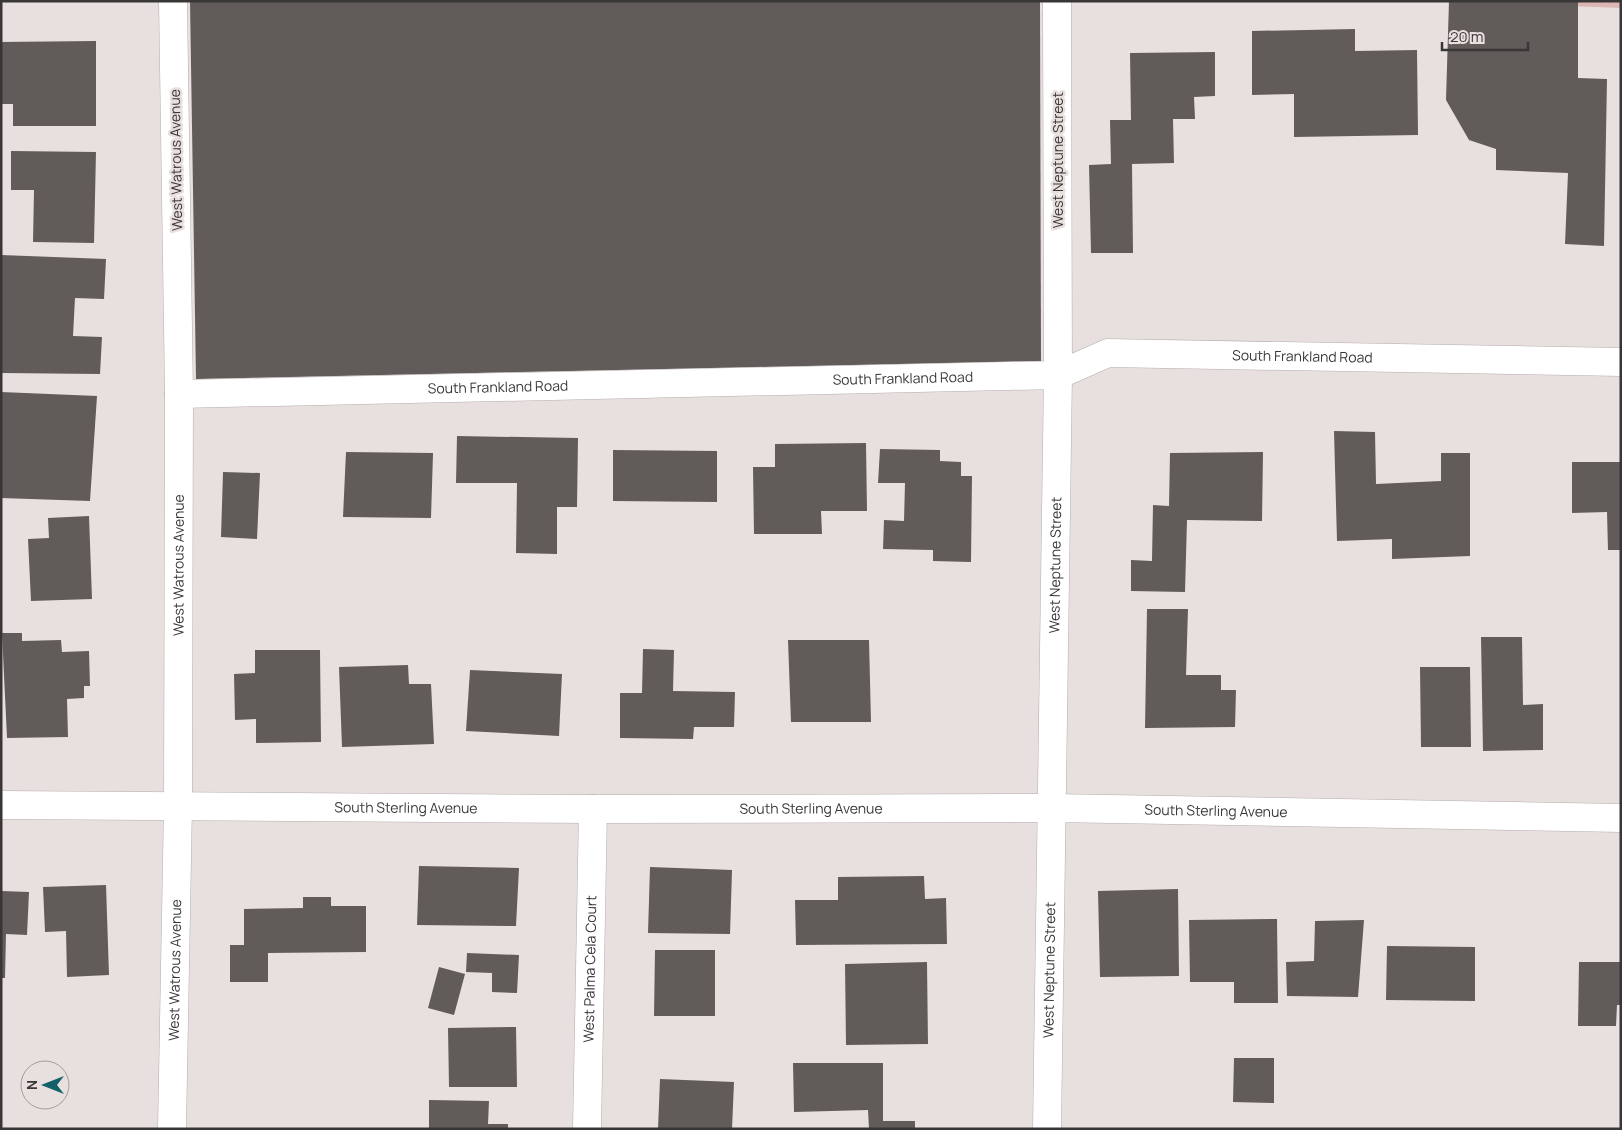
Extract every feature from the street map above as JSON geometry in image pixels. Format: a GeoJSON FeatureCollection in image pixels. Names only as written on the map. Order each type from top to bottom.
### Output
{"type":"FeatureCollection","features":[{"type":"Feature","properties":{"kind":"street","name":"West Watrous Avenue"},"geometry":{"type":"LineString","coordinates":[[172,1129],[178,806],[180,394],[173,1]]}},
{"type":"Feature","properties":{"kind":"street","name":"West Neptune Street"},"geometry":{"type":"LineString","coordinates":[[1047,1129],[1058,376],[1057,1]]}},
{"type":"Feature","properties":{"kind":"street","name":"South Frankland Road"},"geometry":{"type":"LineString","coordinates":[[180,394],[1058,376],[1108,352],[1621,362]]}},
{"type":"Feature","properties":{"kind":"street","name":"South Sterling Avenue"},"geometry":{"type":"LineString","coordinates":[[1,806],[593,810],[1052,808],[1621,818]]}},
{"type":"Feature","properties":{"kind":"street","name":"West Palma Cela Court"},"geometry":{"type":"LineString","coordinates":[[587,1129],[593,810]]}},
{"type":"Feature","properties":{"kind":"shaded area"},"geometry":{"type":"Polygon","coordinates":[[[1444,1],[1621,1],[1621,8],[1444,1]]]}},
{"type":"Feature","properties":{"kind":"building"},"geometry":{"type":"Polygon","coordinates":[[[190,1],[1040,1],[1041,361],[196,379],[190,1]]]}},
{"type":"Feature","properties":{"kind":"building"},"geometry":{"type":"Polygon","coordinates":[[[1449,1],[1578,1],[1578,78],[1607,79],[1604,246],[1565,244],[1568,173],[1496,170],[1496,149],[1469,140],[1446,100],[1449,1]]]}},
{"type":"Feature","properties":{"kind":"building"},"geometry":{"type":"Polygon","coordinates":[[[1355,29],[1355,51],[1417,50],[1418,135],[1294,137],[1294,94],[1252,95],[1252,31],[1355,29]]]}},
{"type":"Feature","properties":{"kind":"building"},"geometry":{"type":"Polygon","coordinates":[[[96,41],[96,126],[13,126],[13,104],[1,104],[1,42],[96,41]]]}},
{"type":"Feature","properties":{"kind":"building"},"geometry":{"type":"Polygon","coordinates":[[[1215,52],[1215,96],[1194,97],[1195,119],[1173,119],[1174,163],[1132,164],[1133,253],[1091,253],[1089,165],[1111,164],[1110,120],[1131,120],[1130,53],[1215,52]]]}},
{"type":"Feature","properties":{"kind":"building"},"geometry":{"type":"Polygon","coordinates":[[[11,151],[96,152],[94,243],[33,242],[34,190],[11,190],[11,151]]]}},
{"type":"Feature","properties":{"kind":"building"},"geometry":{"type":"Polygon","coordinates":[[[1,255],[106,259],[104,299],[75,298],[73,336],[102,337],[100,374],[1,373],[1,255]]]}},
{"type":"Feature","properties":{"kind":"building"},"geometry":{"type":"Polygon","coordinates":[[[1,392],[97,396],[90,501],[1,498],[1,392]]]}},
{"type":"Feature","properties":{"kind":"building"},"geometry":{"type":"Polygon","coordinates":[[[1334,431],[1375,432],[1376,484],[1441,481],[1441,453],[1470,453],[1470,556],[1392,559],[1392,539],[1337,541],[1334,431]]]}},
{"type":"Feature","properties":{"kind":"building"},"geometry":{"type":"Polygon","coordinates":[[[457,436],[578,438],[577,507],[557,507],[557,554],[516,553],[517,483],[456,483],[457,436]]]}},
{"type":"Feature","properties":{"kind":"building"},"geometry":{"type":"Polygon","coordinates":[[[866,443],[867,511],[821,511],[822,534],[754,534],[753,467],[775,467],[775,444],[866,443]]]}},
{"type":"Feature","properties":{"kind":"building"},"geometry":{"type":"Polygon","coordinates":[[[880,449],[940,450],[940,461],[961,462],[961,476],[972,476],[971,562],[933,561],[933,550],[883,549],[884,520],[904,521],[905,483],[878,483],[880,449]]]}},
{"type":"Feature","properties":{"kind":"building"},"geometry":{"type":"Polygon","coordinates":[[[613,450],[717,451],[717,502],[613,501],[613,450]]]}},
{"type":"Feature","properties":{"kind":"building"},"geometry":{"type":"Polygon","coordinates":[[[346,452],[433,453],[431,518],[343,517],[346,452]]]}},
{"type":"Feature","properties":{"kind":"building"},"geometry":{"type":"Polygon","coordinates":[[[1263,452],[1262,521],[1187,520],[1185,592],[1131,591],[1131,560],[1152,561],[1153,505],[1169,506],[1170,453],[1263,452]]]}},
{"type":"Feature","properties":{"kind":"building"},"geometry":{"type":"Polygon","coordinates":[[[1572,462],[1621,462],[1621,550],[1608,550],[1607,512],[1572,513],[1572,462]]]}},
{"type":"Feature","properties":{"kind":"building"},"geometry":{"type":"Polygon","coordinates":[[[223,472],[260,473],[257,539],[221,537],[223,472]]]}},
{"type":"Feature","properties":{"kind":"building"},"geometry":{"type":"Polygon","coordinates":[[[89,516],[92,599],[31,601],[28,539],[49,538],[48,518],[89,516]]]}},
{"type":"Feature","properties":{"kind":"building"},"geometry":{"type":"Polygon","coordinates":[[[1147,609],[1188,609],[1186,675],[1221,675],[1221,690],[1236,690],[1235,727],[1145,728],[1147,609]]]}},
{"type":"Feature","properties":{"kind":"building"},"geometry":{"type":"Polygon","coordinates":[[[2,633],[22,633],[22,641],[61,640],[62,652],[89,651],[90,686],[84,686],[84,698],[67,699],[68,737],[7,738],[2,633]]]}},
{"type":"Feature","properties":{"kind":"building"},"geometry":{"type":"Polygon","coordinates":[[[1481,637],[1522,637],[1523,705],[1543,704],[1543,750],[1483,751],[1481,637]]]}},
{"type":"Feature","properties":{"kind":"building"},"geometry":{"type":"Polygon","coordinates":[[[788,640],[869,640],[871,722],[791,722],[788,640]]]}},
{"type":"Feature","properties":{"kind":"building"},"geometry":{"type":"Polygon","coordinates":[[[643,649],[674,650],[673,691],[735,692],[734,727],[694,727],[693,739],[620,738],[620,693],[642,693],[643,649]]]}},
{"type":"Feature","properties":{"kind":"building"},"geometry":{"type":"Polygon","coordinates":[[[255,650],[320,650],[321,742],[256,743],[256,719],[235,720],[234,674],[255,673],[255,650]]]}},
{"type":"Feature","properties":{"kind":"building"},"geometry":{"type":"Polygon","coordinates":[[[408,665],[409,684],[431,684],[434,744],[342,747],[339,667],[408,665]]]}},
{"type":"Feature","properties":{"kind":"building"},"geometry":{"type":"Polygon","coordinates":[[[1420,667],[1470,667],[1471,747],[1421,747],[1420,667]]]}},
{"type":"Feature","properties":{"kind":"building"},"geometry":{"type":"Polygon","coordinates":[[[470,670],[562,674],[559,736],[466,731],[470,670]]]}},
{"type":"Feature","properties":{"kind":"building"},"geometry":{"type":"Polygon","coordinates":[[[419,866],[519,868],[516,926],[417,925],[419,866]]]}},
{"type":"Feature","properties":{"kind":"building"},"geometry":{"type":"Polygon","coordinates":[[[650,867],[732,870],[730,934],[648,933],[650,867]]]}},
{"type":"Feature","properties":{"kind":"building"},"geometry":{"type":"Polygon","coordinates":[[[924,876],[925,899],[946,898],[947,944],[796,945],[795,900],[838,900],[838,877],[924,876]]]}},
{"type":"Feature","properties":{"kind":"building"},"geometry":{"type":"Polygon","coordinates":[[[106,885],[109,975],[67,977],[66,931],[45,932],[43,887],[106,885]]]}},
{"type":"Feature","properties":{"kind":"building"},"geometry":{"type":"Polygon","coordinates":[[[1178,889],[1179,976],[1100,977],[1098,891],[1178,889]]]}},
{"type":"Feature","properties":{"kind":"building"},"geometry":{"type":"Polygon","coordinates":[[[1,891],[29,892],[27,935],[6,934],[5,978],[1,978],[1,891]]]}},
{"type":"Feature","properties":{"kind":"building"},"geometry":{"type":"Polygon","coordinates":[[[303,897],[331,897],[331,906],[366,906],[366,952],[268,953],[268,982],[230,982],[230,945],[244,945],[244,909],[303,908],[303,897]]]}},
{"type":"Feature","properties":{"kind":"building"},"geometry":{"type":"Polygon","coordinates":[[[1277,919],[1278,1003],[1234,1003],[1234,982],[1190,982],[1189,920],[1277,919]]]}},
{"type":"Feature","properties":{"kind":"building"},"geometry":{"type":"Polygon","coordinates":[[[1364,920],[1358,997],[1287,996],[1286,962],[1314,961],[1315,921],[1364,920]]]}},
{"type":"Feature","properties":{"kind":"building"},"geometry":{"type":"Polygon","coordinates":[[[1387,946],[1475,947],[1475,1001],[1386,1000],[1387,946]]]}},
{"type":"Feature","properties":{"kind":"building"},"geometry":{"type":"Polygon","coordinates":[[[655,950],[715,950],[715,1016],[654,1016],[655,950]]]}},
{"type":"Feature","properties":{"kind":"building"},"geometry":{"type":"Polygon","coordinates":[[[467,953],[519,955],[517,993],[492,992],[492,973],[466,972],[467,953]]]}},
{"type":"Feature","properties":{"kind":"building"},"geometry":{"type":"Polygon","coordinates":[[[927,962],[928,1044],[846,1045],[845,964],[927,962]]]}},
{"type":"Feature","properties":{"kind":"building"},"geometry":{"type":"Polygon","coordinates":[[[1579,962],[1621,962],[1621,1005],[1617,1005],[1616,1026],[1578,1026],[1579,962]]]}},
{"type":"Feature","properties":{"kind":"building"},"geometry":{"type":"Polygon","coordinates":[[[439,967],[465,974],[454,1015],[428,1008],[439,967]]]}},
{"type":"Feature","properties":{"kind":"building"},"geometry":{"type":"Polygon","coordinates":[[[516,1027],[517,1087],[449,1087],[448,1028],[516,1027]]]}},
{"type":"Feature","properties":{"kind":"building"},"geometry":{"type":"Polygon","coordinates":[[[1234,1058],[1274,1058],[1274,1103],[1233,1102],[1234,1058]]]}},
{"type":"Feature","properties":{"kind":"building"},"geometry":{"type":"Polygon","coordinates":[[[793,1063],[883,1063],[883,1121],[915,1121],[915,1129],[869,1129],[868,1110],[794,1112],[793,1063]]]}},
{"type":"Feature","properties":{"kind":"building"},"geometry":{"type":"Polygon","coordinates":[[[660,1079],[734,1082],[732,1129],[658,1129],[660,1079]]]}},
{"type":"Feature","properties":{"kind":"building"},"geometry":{"type":"Polygon","coordinates":[[[429,1100],[489,1101],[488,1124],[508,1124],[508,1129],[429,1129],[429,1100]]]}}]}
